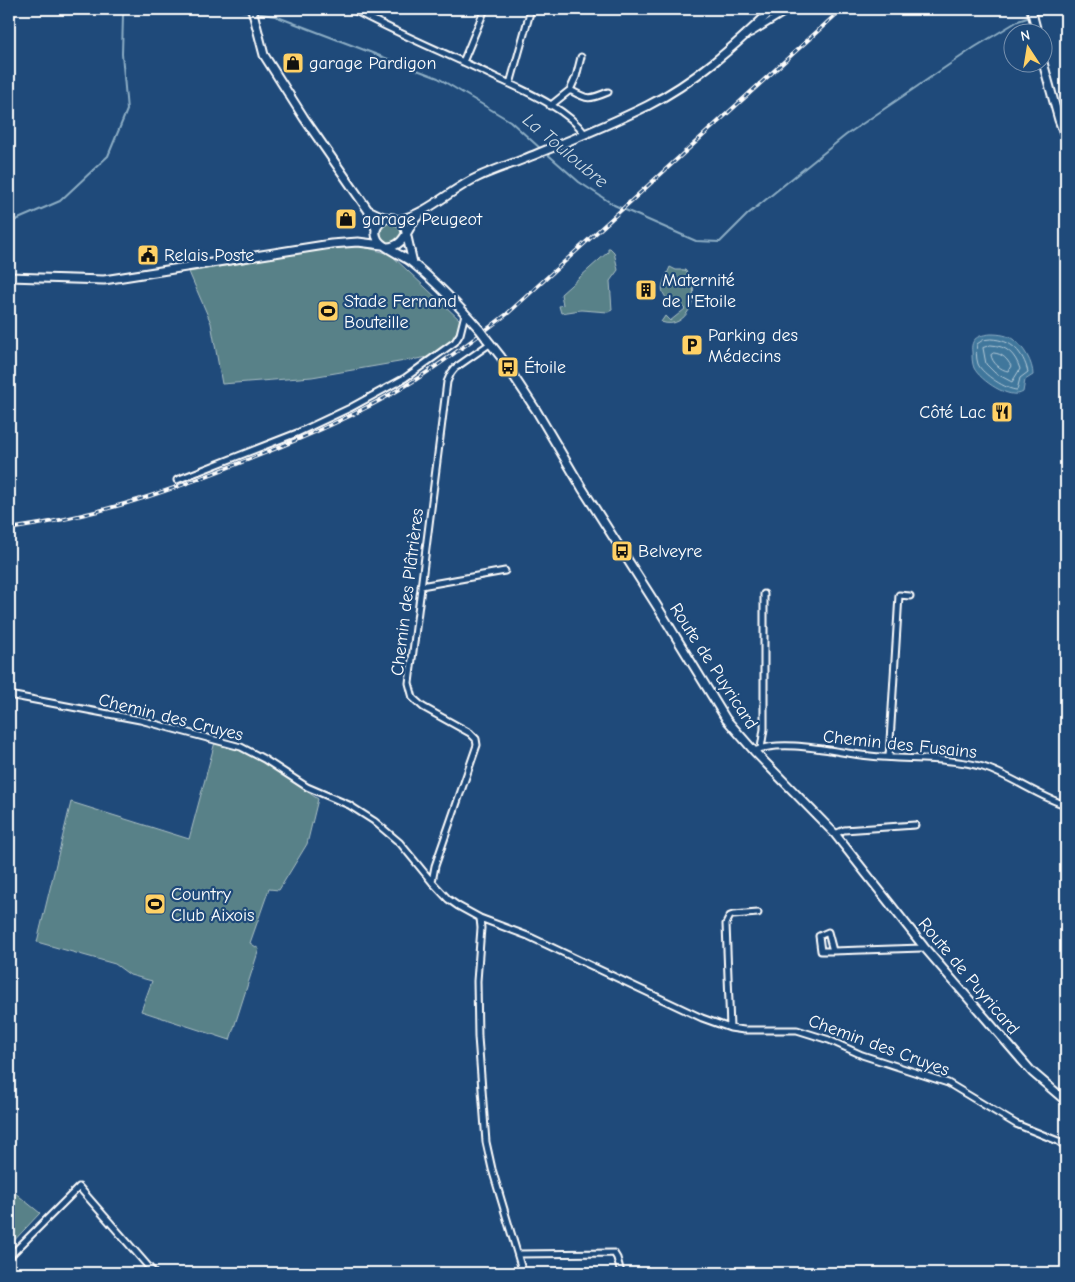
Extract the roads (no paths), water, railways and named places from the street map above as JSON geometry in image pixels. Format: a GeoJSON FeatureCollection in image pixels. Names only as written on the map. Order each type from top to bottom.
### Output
{"type":"FeatureCollection","features":[{"type":"Feature","properties":{"kind":"main road"},"geometry":{"type":"LineString","coordinates":[[252,9],[253,19],[264,55],[304,118],[368,210],[378,240],[384,246]]}},
{"type":"Feature","properties":{"kind":"main road"},"geometry":{"type":"LineString","coordinates":[[368,210],[387,218],[398,220],[408,218],[470,180],[553,148],[649,106],[710,66],[773,9]]}},
{"type":"Feature","properties":{"kind":"main road"},"geometry":{"type":"LineString","coordinates":[[1031,9],[1034,22]]}},
{"type":"Feature","properties":{"kind":"main road"},"geometry":{"type":"LineString","coordinates":[[1046,72],[1066,138]]}},
{"type":"Feature","properties":{"kind":"main road"},"geometry":{"type":"LineString","coordinates":[[358,242],[394,247],[400,245],[417,216],[429,206]]}},
{"type":"Feature","properties":{"kind":"main road"},"geometry":{"type":"LineString","coordinates":[[9,277],[104,280],[262,254],[358,242],[371,237],[381,221],[387,218]]}},
{"type":"Feature","properties":{"kind":"main road"},"geometry":{"type":"LineString","coordinates":[[398,220],[405,228],[405,236]]}},
{"type":"Feature","properties":{"kind":"main road","name":"Route de Puyricard"},"geometry":{"type":"LineString","coordinates":[[405,236],[406,252],[412,263]]}},
{"type":"Feature","properties":{"kind":"main road","name":"Route de Puyricard"},"geometry":{"type":"LineString","coordinates":[[384,246],[412,263],[465,314],[488,340],[536,410],[582,488],[658,606],[726,719],[754,751],[835,834],[924,948],[1032,1072],[1066,1101]]}},
{"type":"Feature","properties":{"kind":"street"},"geometry":{"type":"LineString","coordinates":[[352,9],[533,95],[565,115],[585,134]]}},
{"type":"Feature","properties":{"kind":"street"},"geometry":{"type":"LineString","coordinates":[[464,62],[485,9]]}},
{"type":"Feature","properties":{"kind":"street"},"geometry":{"type":"LineString","coordinates":[[510,84],[531,9]]}},
{"type":"Feature","properties":{"kind":"street"},"geometry":{"type":"LineString","coordinates":[[744,37],[790,9]]}},
{"type":"Feature","properties":{"kind":"street"},"geometry":{"type":"LineString","coordinates":[[550,106],[570,90],[581,57]]}},
{"type":"Feature","properties":{"kind":"street"},"geometry":{"type":"LineString","coordinates":[[570,90],[583,97],[593,99],[608,92]]}},
{"type":"Feature","properties":{"kind":"street"},"geometry":{"type":"LineString","coordinates":[[177,480],[298,433],[350,408],[405,378],[455,342],[460,334],[465,314]]}},
{"type":"Feature","properties":{"kind":"street","name":"Chemin des Plâtrières"},"geometry":{"type":"LineString","coordinates":[[432,882],[435,866],[477,745],[476,739],[470,733],[423,707],[413,698],[409,683],[448,382],[455,368],[488,340]]}},
{"type":"Feature","properties":{"kind":"street"},"geometry":{"type":"LineString","coordinates":[[421,586],[505,571]]}},
{"type":"Feature","properties":{"kind":"street"},"geometry":{"type":"LineString","coordinates":[[761,748],[764,729],[764,594]]}},
{"type":"Feature","properties":{"kind":"street"},"geometry":{"type":"LineString","coordinates":[[889,757],[899,595],[910,596]]}},
{"type":"Feature","properties":{"kind":"street","name":"Chemin des Cruyes"},"geometry":{"type":"LineString","coordinates":[[9,695],[140,720],[241,747],[264,759],[307,787],[348,805],[374,821],[400,843],[432,882]]}},
{"type":"Feature","properties":{"kind":"street","name":"Chemin des Fusains"},"geometry":{"type":"LineString","coordinates":[[754,751],[761,748],[803,747],[872,756],[968,764],[984,767],[1066,805]]}},
{"type":"Feature","properties":{"kind":"street"},"geometry":{"type":"LineString","coordinates":[[835,834],[844,830],[915,825]]}},
{"type":"Feature","properties":{"kind":"street"},"geometry":{"type":"LineString","coordinates":[[432,882],[448,898],[480,918],[478,1037],[486,1142],[492,1169],[523,1273]]}},
{"type":"Feature","properties":{"kind":"street"},"geometry":{"type":"LineString","coordinates":[[730,1028],[726,924],[733,915],[758,913]]}},
{"type":"Feature","properties":{"kind":"street","name":"Chemin des Cruyes"},"geometry":{"type":"LineString","coordinates":[[480,918],[528,936],[702,1018],[730,1028],[744,1030],[797,1030],[829,1040],[862,1055],[948,1083],[1016,1124],[1058,1141],[1066,1147]]}},
{"type":"Feature","properties":{"kind":"street"},"geometry":{"type":"LineString","coordinates":[[833,951],[924,948]]}},
{"type":"Feature","properties":{"kind":"street"},"geometry":{"type":"LineString","coordinates":[[9,1257],[79,1187],[154,1273]]}},
{"type":"Feature","properties":{"kind":"street"},"geometry":{"type":"LineString","coordinates":[[518,1254],[614,1253],[618,1258],[621,1273]]}},
{"type":"Feature","properties":{"kind":"water"},"geometry":{"type":"Polygon","coordinates":[[[991,334],[1012,338],[1027,356],[1033,375],[1025,380],[1023,392],[1011,394],[1003,392],[982,378],[974,368],[972,343],[979,336],[991,334]]]}},
{"type":"Feature","properties":{"kind":"waterway","name":"La Touloubre"},"geometry":{"type":"LineString","coordinates":[[9,223],[60,201],[108,156],[127,110],[122,54],[123,15],[129,9]]}},
{"type":"Feature","properties":{"kind":"waterway","name":"La Touloubre"},"geometry":{"type":"LineString","coordinates":[[235,9],[251,12]]}},
{"type":"Feature","properties":{"kind":"waterway","name":"La Touloubre"},"geometry":{"type":"LineString","coordinates":[[1035,16],[1059,9]]}},
{"type":"Feature","properties":{"kind":"waterway","name":"La Touloubre"},"geometry":{"type":"LineString","coordinates":[[255,13],[275,16],[438,78],[510,121],[541,149]]}},
{"type":"Feature","properties":{"kind":"waterway","name":"La Touloubre"},"geometry":{"type":"LineString","coordinates":[[545,152],[579,182],[614,205],[696,241],[720,242],[748,214],[846,135],[975,47],[1018,21],[1030,17]]}},
{"type":"Feature","properties":{"kind":"railway"},"geometry":{"type":"LineString","coordinates":[[9,529],[69,518],[125,504],[181,486],[328,426],[372,405],[415,380],[507,314],[842,9]]}},
{"type":"Feature","properties":{"kind":"place","name":"garage Pardigon"},"geometry":{"type":"Point","coordinates":[293,63]}},
{"type":"Feature","properties":{"kind":"place","name":"garage Peugeot"},"geometry":{"type":"Point","coordinates":[346,219]}},
{"type":"Feature","properties":{"kind":"place","name":"Relais Poste"},"geometry":{"type":"Point","coordinates":[148,255]}},
{"type":"Feature","properties":{"kind":"place","name":"Maternité de l'Etoile"},"geometry":{"type":"Point","coordinates":[646,290]}},
{"type":"Feature","properties":{"kind":"place","name":"Stade Fernand Bouteille"},"geometry":{"type":"Point","coordinates":[328,311]}},
{"type":"Feature","properties":{"kind":"place","name":"Parking des Médecins"},"geometry":{"type":"Point","coordinates":[692,345]}},
{"type":"Feature","properties":{"kind":"place","name":"Étoile"},"geometry":{"type":"Point","coordinates":[508,367]}},
{"type":"Feature","properties":{"kind":"place","name":"Côté Lac"},"geometry":{"type":"Point","coordinates":[1002,412]}},
{"type":"Feature","properties":{"kind":"place","name":"Belveyre"},"geometry":{"type":"Point","coordinates":[622,551]}},
{"type":"Feature","properties":{"kind":"place","name":"Country Club Aixois"},"geometry":{"type":"Point","coordinates":[155,904]}}]}
